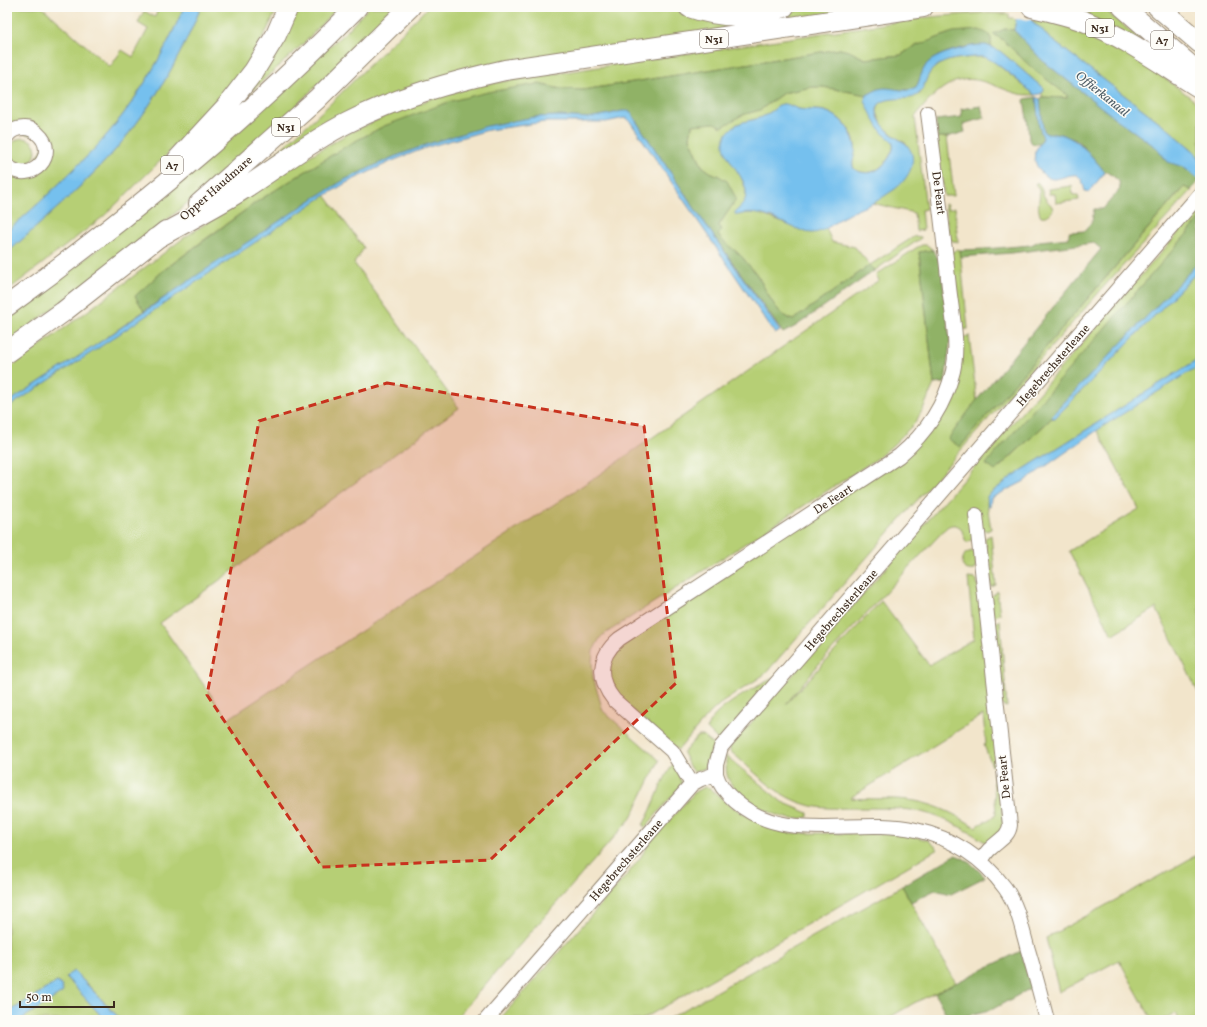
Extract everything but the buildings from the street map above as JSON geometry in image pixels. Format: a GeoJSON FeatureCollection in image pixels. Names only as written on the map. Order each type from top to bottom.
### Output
{"type":"FeatureCollection","features":[{"type":"Feature","properties":{"kind":"highway","name":"A7"},"geometry":{"type":"LineString","coordinates":[[119,222],[226,107],[254,71],[276,35],[288,7]]}},
{"type":"Feature","properties":{"kind":"highway"},"geometry":{"type":"LineString","coordinates":[[7,306],[119,222],[183,170],[251,110],[313,52],[357,7]]}},
{"type":"Feature","properties":{"kind":"highway","name":"Opper Haudmare"},"geometry":{"type":"LineString","coordinates":[[7,352],[63,312],[205,200],[311,104],[410,7]]}},
{"type":"Feature","properties":{"kind":"highway"},"geometry":{"type":"LineString","coordinates":[[689,7],[712,14],[756,15],[784,7]]}},
{"type":"Feature","properties":{"kind":"highway","name":"N31"},"geometry":{"type":"LineString","coordinates":[[155,239],[244,189],[308,145],[347,123],[420,92],[456,81],[505,70],[923,7]]}},
{"type":"Feature","properties":{"kind":"highway","name":"N31"},"geometry":{"type":"LineString","coordinates":[[1032,7],[1085,21],[1120,38],[1200,88]]}},
{"type":"Feature","properties":{"kind":"highway","name":"A7"},"geometry":{"type":"LineString","coordinates":[[1123,7],[1200,74]]}},
{"type":"Feature","properties":{"kind":"highway","name":"A7"},"geometry":{"type":"LineString","coordinates":[[1158,7],[1200,43]]}},
{"type":"Feature","properties":{"kind":"street","name":"De Feart"},"geometry":{"type":"LineString","coordinates":[[692,784],[672,751],[609,694],[602,675],[602,665],[605,656],[614,644],[625,636],[898,456],[916,441],[937,413],[950,384],[953,370],[955,343],[928,112]]}},
{"type":"Feature","properties":{"kind":"street"},"geometry":{"type":"LineString","coordinates":[[7,136],[17,129],[26,128],[34,131],[41,136],[45,144],[46,153],[38,168],[30,172],[21,173],[12,170],[7,166]]}},
{"type":"Feature","properties":{"kind":"street","name":"Hegebrechsterleane"},"geometry":{"type":"LineString","coordinates":[[486,1020],[692,784],[716,774],[716,765],[721,747],[1199,195]]}},
{"type":"Feature","properties":{"kind":"street","name":"De Feart"},"geometry":{"type":"LineString","coordinates":[[976,515],[1010,825],[1009,831],[1006,835],[990,848],[981,861]]}},
{"type":"Feature","properties":{"kind":"street"},"geometry":{"type":"LineString","coordinates":[[716,774],[718,782],[740,806],[766,820],[790,826],[894,827],[914,829],[930,833],[952,842],[969,852],[981,861],[1005,889],[1013,902],[1019,918],[1047,1020]]}},
{"type":"Feature","properties":{"kind":"highlighted area"},"geometry":{"type":"Polygon","coordinates":[[[387,383],[644,426],[676,683],[490,860],[322,867],[207,695],[259,421],[387,383]]]}},
{"type":"Feature","properties":{"kind":"green space"},"geometry":{"type":"Polygon","coordinates":[[[7,7],[42,7],[110,67],[122,50],[133,57],[148,29],[138,23],[144,11],[155,17],[159,7],[184,7],[167,44],[147,80],[124,114],[92,152],[7,231],[7,177],[10,174],[26,177],[48,139],[7,130],[7,7]]]}},
{"type":"Feature","properties":{"kind":"green space"},"geometry":{"type":"Polygon","coordinates":[[[201,7],[278,7],[247,65],[193,129],[104,216],[7,291],[7,253],[46,218],[109,157],[137,123],[173,67],[201,7]]]}},
{"type":"Feature","properties":{"kind":"green space"},"geometry":{"type":"Polygon","coordinates":[[[296,7],[338,7],[302,45],[236,105],[296,7]]]}},
{"type":"Feature","properties":{"kind":"green space"},"geometry":{"type":"Polygon","coordinates":[[[369,7],[396,7],[348,55],[224,172],[128,251],[7,343],[7,317],[93,253],[348,30],[369,7]]]}},
{"type":"Feature","properties":{"kind":"green space"},"geometry":{"type":"Polygon","coordinates":[[[428,7],[678,7],[681,9],[888,7],[459,76],[249,178],[328,106],[428,7]]]}},
{"type":"Feature","properties":{"kind":"green space"},"geometry":{"type":"Polygon","coordinates":[[[1055,7],[1102,7],[1143,42],[1055,7]]]}},
{"type":"Feature","properties":{"kind":"green space"},"geometry":{"type":"Polygon","coordinates":[[[982,13],[1009,14],[1009,18],[1015,18],[1014,30],[1005,29],[994,34],[1067,95],[1067,98],[1042,97],[1042,93],[1044,91],[1043,88],[1005,55],[991,47],[991,38],[943,36],[913,47],[901,55],[865,59],[840,49],[583,90],[561,89],[538,84],[384,126],[348,145],[258,201],[204,240],[164,270],[136,296],[144,311],[90,349],[7,403],[7,370],[185,237],[313,154],[349,133],[393,113],[439,96],[480,85],[929,17],[982,13]]]}},
{"type":"Feature","properties":{"kind":"green space"},"geometry":{"type":"Polygon","coordinates":[[[1033,17],[1080,30],[1123,50],[1149,67],[1200,105],[1200,159],[1194,151],[1166,127],[1048,37],[1033,22],[1033,17]]]}},
{"type":"Feature","properties":{"kind":"green space"},"geometry":{"type":"Polygon","coordinates":[[[1005,29],[1014,30],[1043,61],[1115,118],[1157,148],[1165,159],[1183,167],[1200,180],[1191,190],[1184,187],[1180,191],[960,447],[948,439],[976,401],[1101,249],[1094,243],[1011,253],[961,257],[960,250],[1031,245],[1039,241],[1069,238],[1069,232],[1085,231],[1092,221],[1094,209],[1103,209],[1120,189],[1119,181],[1108,172],[1105,172],[1076,140],[1057,133],[1050,135],[1045,133],[1043,128],[1040,99],[1042,97],[1067,98],[1067,95],[1034,70],[1003,40],[993,34],[1005,29]]]}},
{"type":"Feature","properties":{"kind":"green space"},"geometry":{"type":"Polygon","coordinates":[[[979,30],[991,37],[991,47],[967,47],[938,56],[926,65],[916,88],[912,90],[879,89],[867,95],[823,87],[812,87],[783,93],[760,110],[742,115],[722,127],[714,123],[692,125],[690,138],[702,166],[727,181],[736,198],[719,225],[721,232],[718,235],[740,255],[754,271],[781,313],[793,320],[870,265],[874,271],[796,326],[783,333],[701,218],[632,113],[622,111],[588,118],[558,116],[534,117],[431,143],[391,158],[346,179],[316,197],[144,311],[135,296],[164,270],[258,201],[348,145],[384,126],[451,101],[488,92],[538,84],[561,89],[583,90],[840,49],[849,51],[865,59],[901,55],[913,47],[953,32],[979,30]]]}},
{"type":"Feature","properties":{"kind":"green space"},"geometry":{"type":"Polygon","coordinates":[[[985,57],[992,60],[1035,95],[1019,94],[981,81],[970,79],[961,80],[943,88],[921,109],[915,117],[926,209],[921,210],[923,230],[916,231],[914,213],[872,203],[877,201],[912,156],[906,143],[897,138],[883,126],[877,112],[879,104],[886,100],[920,94],[927,77],[937,65],[954,59],[985,57]]]}},
{"type":"Feature","properties":{"kind":"green space"},"geometry":{"type":"Polygon","coordinates":[[[812,87],[823,87],[867,95],[865,98],[872,114],[893,142],[893,146],[886,162],[878,169],[870,172],[859,171],[854,169],[853,166],[855,148],[854,139],[849,129],[841,120],[825,111],[803,110],[782,104],[763,117],[737,124],[729,131],[739,173],[745,186],[746,193],[743,204],[735,212],[738,215],[748,212],[757,213],[810,232],[818,232],[826,228],[832,242],[855,247],[870,265],[793,320],[781,313],[755,273],[740,255],[723,242],[718,235],[721,232],[719,225],[733,204],[719,176],[702,166],[690,138],[692,125],[733,120],[742,115],[760,110],[783,93],[812,87]]]}},
{"type":"Feature","properties":{"kind":"green space"},"geometry":{"type":"Polygon","coordinates":[[[1036,97],[1039,126],[1043,138],[1039,144],[1033,144],[1029,140],[1024,100],[1036,97]]]}},
{"type":"Feature","properties":{"kind":"green space"},"geometry":{"type":"Polygon","coordinates":[[[981,106],[984,118],[963,124],[965,132],[947,137],[937,137],[936,120],[962,117],[961,109],[981,106]]]}},
{"type":"Feature","properties":{"kind":"green space"},"geometry":{"type":"Polygon","coordinates":[[[937,137],[947,137],[954,196],[944,196],[937,137]]]}},
{"type":"Feature","properties":{"kind":"green space"},"geometry":{"type":"Polygon","coordinates":[[[23,138],[32,142],[36,151],[32,160],[23,164],[14,160],[10,151],[14,142],[23,138]]]}},
{"type":"Feature","properties":{"kind":"green space"},"geometry":{"type":"Polygon","coordinates":[[[1037,182],[1045,198],[1053,209],[1047,216],[1041,216],[1039,212],[1039,191],[1035,184],[1037,182]]]}},
{"type":"Feature","properties":{"kind":"green space"},"geometry":{"type":"Polygon","coordinates":[[[1072,186],[1073,195],[1078,195],[1079,200],[1056,203],[1055,194],[1049,194],[1048,189],[1072,186]]]}},
{"type":"Feature","properties":{"kind":"green space"},"geometry":{"type":"Polygon","coordinates":[[[1184,187],[1192,190],[1108,282],[765,674],[720,704],[711,712],[678,750],[613,693],[607,668],[621,643],[933,429],[959,341],[969,335],[978,411],[960,447],[1184,187]]]}},
{"type":"Feature","properties":{"kind":"green space"},"geometry":{"type":"Polygon","coordinates":[[[325,195],[364,248],[354,263],[459,408],[160,623],[228,719],[597,476],[879,280],[876,275],[922,245],[927,245],[933,250],[919,252],[934,384],[915,423],[878,458],[600,638],[593,651],[592,662],[593,677],[603,711],[659,761],[631,818],[454,1020],[121,1020],[74,971],[66,977],[105,1020],[20,1020],[63,991],[61,985],[57,982],[7,1013],[7,408],[325,195]]]}},
{"type":"Feature","properties":{"kind":"green space"},"geometry":{"type":"Polygon","coordinates":[[[945,204],[947,204],[948,209],[955,208],[958,242],[949,240],[945,204]]]}},
{"type":"Feature","properties":{"kind":"green space"},"geometry":{"type":"Polygon","coordinates":[[[1200,208],[1200,219],[986,465],[1000,467],[1052,418],[1055,418],[1200,269],[1200,358],[1013,476],[988,495],[987,504],[991,529],[987,531],[983,529],[969,542],[966,542],[961,528],[954,525],[947,527],[818,665],[786,704],[881,601],[929,665],[974,639],[968,578],[976,579],[999,762],[992,766],[984,745],[986,744],[983,715],[850,798],[899,799],[915,801],[946,811],[975,827],[995,816],[993,773],[999,772],[1003,824],[1001,831],[988,844],[951,822],[921,812],[891,808],[815,807],[791,799],[772,787],[730,751],[730,747],[1200,208]]]}},
{"type":"Feature","properties":{"kind":"green space"},"geometry":{"type":"Polygon","coordinates":[[[1200,219],[1200,261],[1052,415],[1052,418],[995,471],[986,464],[1200,219]]]}},
{"type":"Feature","properties":{"kind":"green space"},"geometry":{"type":"Polygon","coordinates":[[[915,236],[921,237],[874,271],[870,265],[915,236]]]}},
{"type":"Feature","properties":{"kind":"green space"},"geometry":{"type":"Polygon","coordinates":[[[957,249],[960,250],[968,329],[959,330],[950,254],[957,249]]]}},
{"type":"Feature","properties":{"kind":"green space"},"geometry":{"type":"Polygon","coordinates":[[[933,250],[941,264],[950,342],[945,383],[934,384],[919,252],[933,250]]]}},
{"type":"Feature","properties":{"kind":"green space"},"geometry":{"type":"Polygon","coordinates":[[[1200,365],[1200,696],[1156,608],[1112,635],[1069,551],[1139,509],[1097,430],[1200,365]]]}},
{"type":"Feature","properties":{"kind":"green space"},"geometry":{"type":"Polygon","coordinates":[[[991,535],[996,585],[991,587],[985,538],[991,535]]]}},
{"type":"Feature","properties":{"kind":"green space"},"geometry":{"type":"Polygon","coordinates":[[[972,551],[975,554],[976,566],[974,570],[970,570],[964,568],[962,563],[966,553],[972,551]]]}},
{"type":"Feature","properties":{"kind":"green space"},"geometry":{"type":"Polygon","coordinates":[[[997,591],[1000,614],[993,617],[991,597],[997,591]]]}},
{"type":"Feature","properties":{"kind":"green space"},"geometry":{"type":"Polygon","coordinates":[[[1000,620],[1007,707],[1001,705],[995,623],[1000,620]]]}},
{"type":"Feature","properties":{"kind":"green space"},"geometry":{"type":"Polygon","coordinates":[[[775,677],[719,741],[707,729],[716,714],[725,707],[747,692],[775,677]]]}},
{"type":"Feature","properties":{"kind":"green space"},"geometry":{"type":"Polygon","coordinates":[[[698,736],[703,736],[714,745],[704,769],[694,771],[690,768],[683,753],[698,736]]]}},
{"type":"Feature","properties":{"kind":"green space"},"geometry":{"type":"Polygon","coordinates":[[[726,756],[782,802],[808,813],[808,817],[799,819],[786,818],[751,802],[730,782],[726,771],[726,756]]]}},
{"type":"Feature","properties":{"kind":"green space"},"geometry":{"type":"Polygon","coordinates":[[[674,763],[682,783],[645,828],[643,825],[669,770],[674,763]]]}},
{"type":"Feature","properties":{"kind":"green space"},"geometry":{"type":"Polygon","coordinates":[[[705,787],[710,788],[728,804],[739,811],[771,829],[790,833],[903,834],[928,840],[938,849],[641,1020],[499,1020],[626,876],[652,839],[696,791],[705,787]]]}},
{"type":"Feature","properties":{"kind":"green space"},"geometry":{"type":"Polygon","coordinates":[[[1200,853],[1200,1020],[1178,1020],[1175,1013],[1162,1020],[1152,1020],[1119,960],[1059,992],[1046,938],[1200,853]]]}},
{"type":"Feature","properties":{"kind":"green space"},"geometry":{"type":"Polygon","coordinates":[[[955,855],[967,861],[985,877],[951,894],[935,890],[911,902],[902,886],[955,855]]]}},
{"type":"Feature","properties":{"kind":"green space"},"geometry":{"type":"Polygon","coordinates":[[[902,886],[956,983],[914,1003],[885,1020],[666,1020],[902,886]]]}},
{"type":"Feature","properties":{"kind":"green space"},"geometry":{"type":"Polygon","coordinates":[[[1021,951],[1031,988],[993,1009],[949,1020],[935,993],[1021,951]]]}},
{"type":"Feature","properties":{"kind":"water"},"geometry":{"type":"Polygon","coordinates":[[[184,7],[201,7],[173,67],[137,123],[97,170],[7,253],[7,231],[24,217],[92,152],[124,114],[147,80],[167,44],[184,7]]]}},
{"type":"Feature","properties":{"kind":"water","name":"Offierkanaal"},"geometry":{"type":"Polygon","coordinates":[[[1009,7],[1025,7],[1034,24],[1041,28],[1048,37],[1166,127],[1194,151],[1200,159],[1200,180],[1183,167],[1168,162],[1157,148],[1115,118],[1043,61],[1014,30],[1016,20],[1009,7]]]}},
{"type":"Feature","properties":{"kind":"water"},"geometry":{"type":"Polygon","coordinates":[[[978,45],[986,45],[1000,51],[1043,88],[1044,91],[1035,95],[1002,68],[984,57],[950,60],[937,66],[929,73],[918,95],[909,98],[891,99],[881,103],[878,107],[877,113],[882,124],[898,139],[906,144],[911,151],[911,169],[900,185],[895,189],[877,201],[843,217],[826,229],[812,233],[760,214],[735,214],[744,202],[746,191],[743,181],[725,151],[724,141],[729,131],[733,127],[740,123],[758,119],[782,104],[787,104],[802,110],[818,110],[830,113],[844,124],[851,134],[855,149],[853,163],[854,169],[860,172],[870,173],[879,169],[887,161],[893,149],[893,142],[882,133],[872,116],[865,101],[867,95],[882,88],[904,90],[916,88],[924,68],[930,61],[943,54],[978,45]]]}},
{"type":"Feature","properties":{"kind":"water"},"geometry":{"type":"Polygon","coordinates":[[[1036,97],[1040,99],[1043,128],[1045,133],[1067,136],[1074,140],[1085,149],[1105,172],[1089,192],[1085,191],[1082,180],[1077,175],[1051,179],[1046,177],[1039,170],[1035,161],[1035,152],[1043,138],[1039,126],[1036,97]]]}},
{"type":"Feature","properties":{"kind":"water"},"geometry":{"type":"Polygon","coordinates":[[[622,111],[631,112],[701,218],[780,331],[775,334],[629,120],[625,118],[606,122],[545,122],[488,130],[428,147],[392,161],[346,183],[318,200],[7,408],[7,403],[90,349],[196,276],[346,179],[391,158],[431,143],[487,126],[534,117],[558,116],[588,118],[622,111]]]}},
{"type":"Feature","properties":{"kind":"water"},"geometry":{"type":"Polygon","coordinates":[[[1200,261],[1200,269],[1055,418],[1052,418],[1052,415],[1200,261]]]}},
{"type":"Feature","properties":{"kind":"water"},"geometry":{"type":"Polygon","coordinates":[[[1200,358],[1200,365],[1102,427],[1023,482],[991,498],[990,507],[988,507],[987,496],[1013,476],[1200,358]]]}},
{"type":"Feature","properties":{"kind":"water"},"geometry":{"type":"Polygon","coordinates":[[[74,971],[121,1020],[105,1020],[66,977],[74,971]]]}},
{"type":"Feature","properties":{"kind":"water"},"geometry":{"type":"Polygon","coordinates":[[[57,982],[61,985],[63,991],[62,993],[20,1020],[7,1020],[7,1013],[57,982]]]}},
{"type":"Feature","properties":{"kind":"pier"},"geometry":{"type":"Polygon","coordinates":[[[1007,7],[1027,7],[1034,20],[1014,19],[1007,7]]]}}]}
